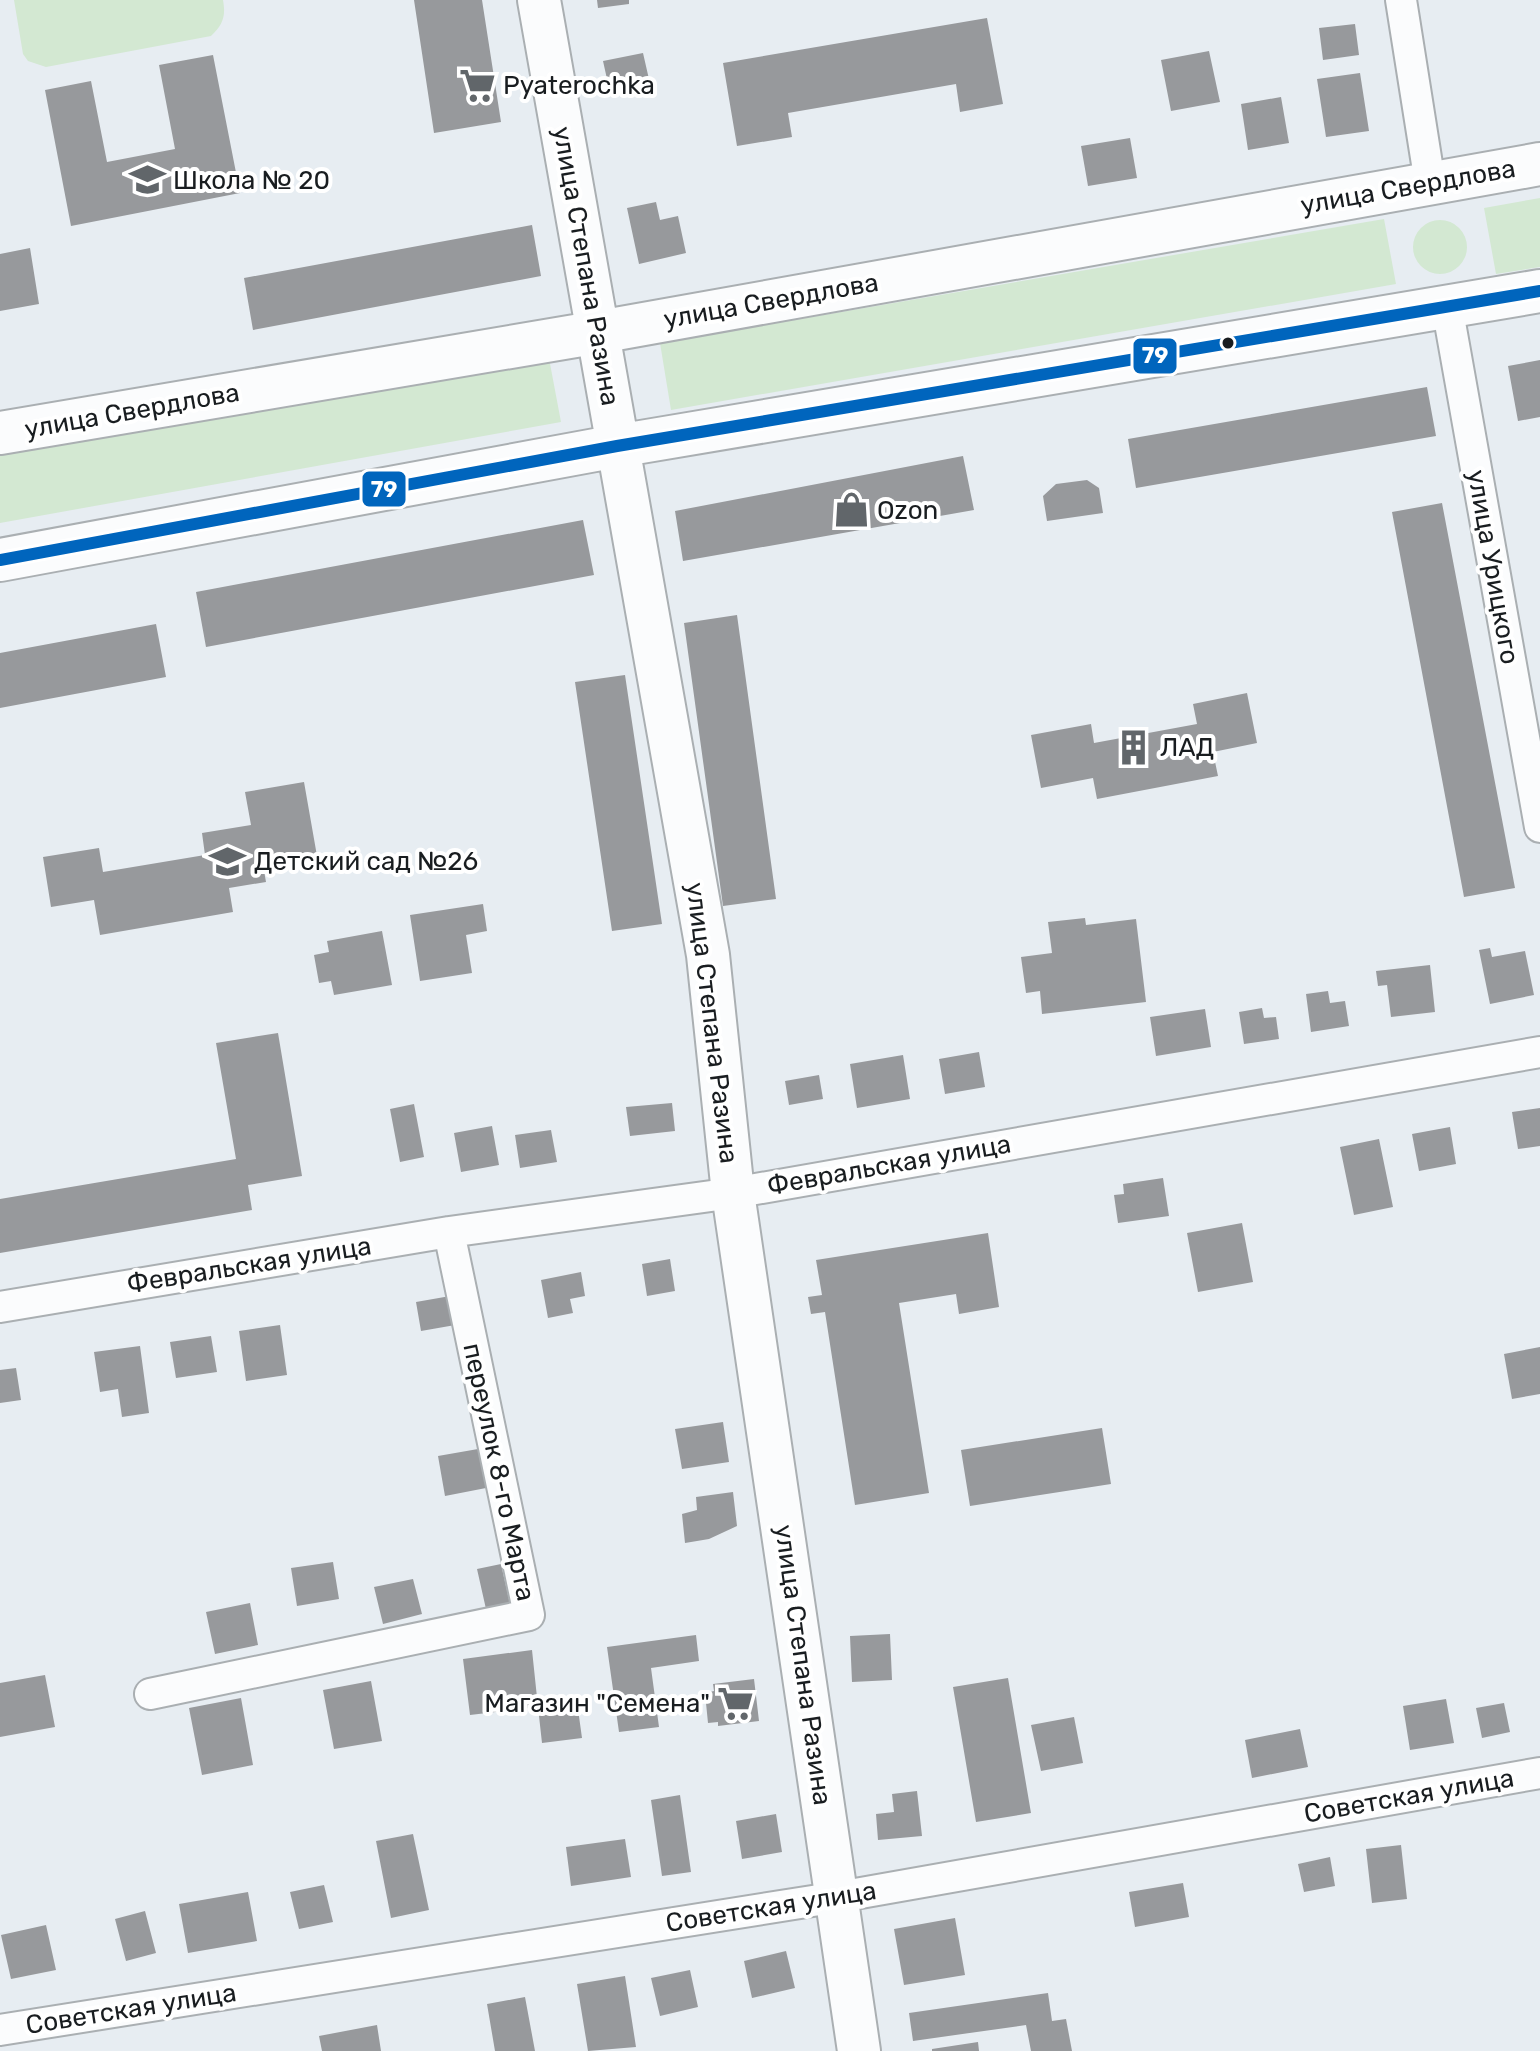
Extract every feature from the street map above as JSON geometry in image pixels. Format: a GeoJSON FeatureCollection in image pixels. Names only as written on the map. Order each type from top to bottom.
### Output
{"type":"FeatureCollection","features":[{"type":"Feature","properties":{"kind":"main road","name":"улица Степана Разина"},"geometry":{"type":"LineString","coordinates":[[539,0],[708,955],[733,1193],[859,2051]]}},
{"type":"Feature","properties":{"kind":"main road","name":"улица Свердлова"},"geometry":{"type":"LineString","coordinates":[[0,433],[599,332],[1540,164]]}},
{"type":"Feature","properties":{"kind":"main road"},"geometry":{"type":"LineString","coordinates":[[0,560],[617,446],[1540,291]]}},
{"type":"Feature","properties":{"kind":"street"},"geometry":{"type":"LineString","coordinates":[[1401,0],[1430,183]]}},
{"type":"Feature","properties":{"kind":"street","name":"улица Урицкого"},"geometry":{"type":"LineString","coordinates":[[1447,306],[1540,827]]}},
{"type":"Feature","properties":{"kind":"street","name":"Февральская улица"},"geometry":{"type":"LineString","coordinates":[[0,1307],[449,1232],[733,1193],[1540,1052]]}},
{"type":"Feature","properties":{"kind":"street","name":"переулок 8-го Марта"},"geometry":{"type":"LineString","coordinates":[[150,1694],[529,1615],[449,1232]]}},
{"type":"Feature","properties":{"kind":"street","name":"Советская улица"},"geometry":{"type":"LineString","coordinates":[[0,2030],[838,1897],[1540,1773]]}},
{"type":"Feature","properties":{"kind":"green space"},"geometry":{"type":"Polygon","coordinates":[[[14,0],[223,0],[224,11],[221,24],[211,36],[46,67],[28,61],[23,54],[14,0]]]}},
{"type":"Feature","properties":{"kind":"green space"},"geometry":{"type":"Polygon","coordinates":[[[1540,198],[1540,267],[1496,274],[1484,208],[1540,198]]]}},
{"type":"Feature","properties":{"kind":"green space"},"geometry":{"type":"Polygon","coordinates":[[[1384,219],[1396,284],[671,410],[660,343],[1384,219]]]}},
{"type":"Feature","properties":{"kind":"green space"},"geometry":{"type":"Polygon","coordinates":[[[1440,220],[1459,228],[1467,247],[1459,266],[1440,274],[1421,266],[1413,247],[1421,228],[1440,220]]]}},
{"type":"Feature","properties":{"kind":"green space"},"geometry":{"type":"Polygon","coordinates":[[[548,353],[561,422],[0,523],[0,451],[548,353]]]}},
{"type":"Feature","properties":{"kind":"building"},"geometry":{"type":"Polygon","coordinates":[[[414,0],[482,0],[501,122],[434,133],[414,0]]]}},
{"type":"Feature","properties":{"kind":"building"},"geometry":{"type":"Polygon","coordinates":[[[597,0],[629,0],[629,4],[598,8],[597,0]]]}},
{"type":"Feature","properties":{"kind":"building"},"geometry":{"type":"Polygon","coordinates":[[[987,18],[1003,104],[960,112],[956,84],[788,113],[792,137],[737,146],[723,63],[987,18]]]}},
{"type":"Feature","properties":{"kind":"building"},"geometry":{"type":"Polygon","coordinates":[[[1355,24],[1359,55],[1323,60],[1319,28],[1355,24]]]}},
{"type":"Feature","properties":{"kind":"building"},"geometry":{"type":"Polygon","coordinates":[[[1209,51],[1220,102],[1171,111],[1161,60],[1209,51]]]}},
{"type":"Feature","properties":{"kind":"building"},"geometry":{"type":"Polygon","coordinates":[[[643,53],[651,88],[611,97],[603,61],[643,53]]]}},
{"type":"Feature","properties":{"kind":"building"},"geometry":{"type":"Polygon","coordinates":[[[213,55],[240,193],[71,226],[45,90],[91,81],[107,162],[175,149],[159,65],[213,55]]]}},
{"type":"Feature","properties":{"kind":"building"},"geometry":{"type":"Polygon","coordinates":[[[1360,73],[1369,131],[1326,137],[1317,79],[1360,73]]]}},
{"type":"Feature","properties":{"kind":"building"},"geometry":{"type":"Polygon","coordinates":[[[1281,97],[1289,143],[1248,150],[1241,104],[1281,97]]]}},
{"type":"Feature","properties":{"kind":"building"},"geometry":{"type":"Polygon","coordinates":[[[1130,138],[1137,178],[1088,186],[1081,146],[1130,138]]]}},
{"type":"Feature","properties":{"kind":"building"},"geometry":{"type":"Polygon","coordinates":[[[656,202],[660,220],[678,216],[686,253],[639,264],[627,208],[656,202]]]}},
{"type":"Feature","properties":{"kind":"building"},"geometry":{"type":"Polygon","coordinates":[[[532,225],[541,276],[253,330],[244,278],[532,225]]]}},
{"type":"Feature","properties":{"kind":"building"},"geometry":{"type":"Polygon","coordinates":[[[30,248],[39,304],[0,311],[0,254],[30,248]]]}},
{"type":"Feature","properties":{"kind":"building"},"geometry":{"type":"Polygon","coordinates":[[[1540,360],[1540,417],[1518,421],[1508,366],[1540,360]]]}},
{"type":"Feature","properties":{"kind":"building"},"geometry":{"type":"Polygon","coordinates":[[[1427,387],[1436,436],[1136,488],[1128,439],[1427,387]]]}},
{"type":"Feature","properties":{"kind":"building"},"geometry":{"type":"Polygon","coordinates":[[[963,456],[974,510],[683,561],[675,511],[963,456]]]}},
{"type":"Feature","properties":{"kind":"building"},"geometry":{"type":"Polygon","coordinates":[[[1087,480],[1099,488],[1103,513],[1047,521],[1043,496],[1056,484],[1087,480]]]}},
{"type":"Feature","properties":{"kind":"building"},"geometry":{"type":"Polygon","coordinates":[[[1442,503],[1515,888],[1464,897],[1392,512],[1442,503]]]}},
{"type":"Feature","properties":{"kind":"building"},"geometry":{"type":"Polygon","coordinates":[[[583,520],[594,575],[206,647],[196,592],[583,520]]]}},
{"type":"Feature","properties":{"kind":"building"},"geometry":{"type":"Polygon","coordinates":[[[737,615],[776,899],[723,906],[684,623],[737,615]]]}},
{"type":"Feature","properties":{"kind":"building"},"geometry":{"type":"Polygon","coordinates":[[[156,624],[166,677],[0,708],[0,653],[156,624]]]}},
{"type":"Feature","properties":{"kind":"building"},"geometry":{"type":"Polygon","coordinates":[[[625,675],[662,924],[612,931],[575,682],[625,675]]]}},
{"type":"Feature","properties":{"kind":"building","name":"ЛАД"},"geometry":{"type":"Polygon","coordinates":[[[1247,693],[1257,743],[1213,752],[1218,776],[1097,799],[1093,778],[1041,788],[1031,735],[1091,724],[1094,743],[1197,724],[1193,704],[1247,693]]]}},
{"type":"Feature","properties":{"kind":"building","name":"Детский сад №26"},"geometry":{"type":"Polygon","coordinates":[[[304,782],[317,856],[263,865],[266,882],[229,888],[233,912],[100,935],[94,900],[51,907],[43,857],[99,848],[103,872],[205,855],[202,833],[251,825],[245,792],[304,782]]]}},
{"type":"Feature","properties":{"kind":"building"},"geometry":{"type":"Polygon","coordinates":[[[483,904],[487,931],[466,935],[472,973],[420,981],[410,915],[483,904]]]}},
{"type":"Feature","properties":{"kind":"building"},"geometry":{"type":"Polygon","coordinates":[[[1085,918],[1086,925],[1136,919],[1146,1002],[1042,1014],[1040,991],[1026,993],[1021,957],[1052,953],[1048,922],[1085,918]]]}},
{"type":"Feature","properties":{"kind":"building"},"geometry":{"type":"Polygon","coordinates":[[[382,931],[392,985],[334,995],[331,981],[319,983],[314,955],[329,952],[327,941],[382,931]]]}},
{"type":"Feature","properties":{"kind":"building"},"geometry":{"type":"Polygon","coordinates":[[[1490,948],[1492,957],[1525,951],[1534,995],[1490,1004],[1479,950],[1490,948]]]}},
{"type":"Feature","properties":{"kind":"building"},"geometry":{"type":"Polygon","coordinates":[[[1430,965],[1435,1012],[1391,1017],[1387,985],[1378,986],[1376,971],[1430,965]]]}},
{"type":"Feature","properties":{"kind":"building"},"geometry":{"type":"Polygon","coordinates":[[[1328,991],[1330,1003],[1345,1001],[1349,1026],[1311,1032],[1306,994],[1328,991]]]}},
{"type":"Feature","properties":{"kind":"building"},"geometry":{"type":"Polygon","coordinates":[[[1262,1008],[1264,1018],[1276,1017],[1279,1039],[1244,1044],[1239,1012],[1262,1008]]]}},
{"type":"Feature","properties":{"kind":"building"},"geometry":{"type":"Polygon","coordinates":[[[1205,1009],[1211,1047],[1156,1056],[1150,1017],[1205,1009]]]}},
{"type":"Feature","properties":{"kind":"building"},"geometry":{"type":"Polygon","coordinates":[[[278,1033],[302,1176],[248,1185],[252,1210],[0,1253],[0,1199],[236,1159],[216,1043],[278,1033]]]}},
{"type":"Feature","properties":{"kind":"building"},"geometry":{"type":"Polygon","coordinates":[[[979,1052],[985,1087],[945,1094],[939,1059],[979,1052]]]}},
{"type":"Feature","properties":{"kind":"building"},"geometry":{"type":"Polygon","coordinates":[[[903,1055],[910,1099],[857,1108],[850,1064],[903,1055]]]}},
{"type":"Feature","properties":{"kind":"building"},"geometry":{"type":"Polygon","coordinates":[[[819,1075],[823,1099],[789,1105],[785,1081],[819,1075]]]}},
{"type":"Feature","properties":{"kind":"building"},"geometry":{"type":"Polygon","coordinates":[[[672,1103],[675,1131],[630,1136],[626,1107],[672,1103]]]}},
{"type":"Feature","properties":{"kind":"building"},"geometry":{"type":"Polygon","coordinates":[[[414,1104],[424,1157],[400,1162],[390,1109],[414,1104]]]}},
{"type":"Feature","properties":{"kind":"building"},"geometry":{"type":"Polygon","coordinates":[[[1540,1108],[1540,1146],[1518,1149],[1512,1112],[1540,1108]]]}},
{"type":"Feature","properties":{"kind":"building"},"geometry":{"type":"Polygon","coordinates":[[[492,1126],[499,1165],[461,1172],[454,1133],[492,1126]]]}},
{"type":"Feature","properties":{"kind":"building"},"geometry":{"type":"Polygon","coordinates":[[[1450,1127],[1456,1164],[1419,1171],[1412,1134],[1450,1127]]]}},
{"type":"Feature","properties":{"kind":"building"},"geometry":{"type":"Polygon","coordinates":[[[551,1130],[557,1162],[520,1168],[515,1135],[551,1130]]]}},
{"type":"Feature","properties":{"kind":"building"},"geometry":{"type":"Polygon","coordinates":[[[1379,1139],[1393,1207],[1354,1215],[1340,1147],[1379,1139]]]}},
{"type":"Feature","properties":{"kind":"building"},"geometry":{"type":"Polygon","coordinates":[[[1163,1178],[1169,1216],[1118,1223],[1114,1195],[1124,1194],[1123,1184],[1163,1178]]]}},
{"type":"Feature","properties":{"kind":"building"},"geometry":{"type":"Polygon","coordinates":[[[1242,1223],[1253,1282],[1198,1292],[1187,1233],[1242,1223]]]}},
{"type":"Feature","properties":{"kind":"building"},"geometry":{"type":"Polygon","coordinates":[[[988,1233],[999,1307],[959,1314],[956,1294],[899,1303],[929,1493],[855,1505],[825,1312],[811,1314],[808,1297],[822,1295],[816,1260],[988,1233]]]}},
{"type":"Feature","properties":{"kind":"building"},"geometry":{"type":"Polygon","coordinates":[[[670,1259],[675,1291],[647,1296],[642,1264],[670,1259]]]}},
{"type":"Feature","properties":{"kind":"building"},"geometry":{"type":"Polygon","coordinates":[[[581,1272],[585,1296],[570,1299],[573,1313],[548,1318],[541,1280],[581,1272]]]}},
{"type":"Feature","properties":{"kind":"building"},"geometry":{"type":"Polygon","coordinates":[[[456,1295],[461,1324],[421,1331],[416,1302],[456,1295]]]}},
{"type":"Feature","properties":{"kind":"building"},"geometry":{"type":"Polygon","coordinates":[[[280,1325],[287,1375],[246,1381],[239,1331],[280,1325]]]}},
{"type":"Feature","properties":{"kind":"building"},"geometry":{"type":"Polygon","coordinates":[[[211,1336],[217,1372],[176,1378],[170,1342],[211,1336]]]}},
{"type":"Feature","properties":{"kind":"building"},"geometry":{"type":"Polygon","coordinates":[[[140,1346],[149,1413],[122,1417],[118,1389],[100,1392],[94,1352],[140,1346]]]}},
{"type":"Feature","properties":{"kind":"building"},"geometry":{"type":"Polygon","coordinates":[[[1540,1347],[1540,1394],[1512,1399],[1504,1354],[1540,1347]]]}},
{"type":"Feature","properties":{"kind":"building"},"geometry":{"type":"Polygon","coordinates":[[[16,1368],[21,1400],[0,1403],[0,1370],[16,1368]]]}},
{"type":"Feature","properties":{"kind":"building"},"geometry":{"type":"Polygon","coordinates":[[[723,1422],[729,1462],[682,1469],[675,1429],[723,1422]]]}},
{"type":"Feature","properties":{"kind":"building"},"geometry":{"type":"Polygon","coordinates":[[[1102,1428],[1111,1484],[970,1506],[961,1450],[1102,1428]]]}},
{"type":"Feature","properties":{"kind":"building"},"geometry":{"type":"Polygon","coordinates":[[[478,1449],[486,1488],[445,1496],[438,1456],[478,1449]]]}},
{"type":"Feature","properties":{"kind":"building"},"geometry":{"type":"Polygon","coordinates":[[[733,1492],[737,1526],[709,1539],[685,1543],[682,1514],[697,1510],[696,1497],[733,1492]]]}},
{"type":"Feature","properties":{"kind":"building"},"geometry":{"type":"Polygon","coordinates":[[[333,1562],[339,1599],[297,1606],[291,1568],[333,1562]]]}},
{"type":"Feature","properties":{"kind":"building"},"geometry":{"type":"Polygon","coordinates":[[[501,1564],[510,1604],[486,1609],[477,1569],[501,1564]]]}},
{"type":"Feature","properties":{"kind":"building"},"geometry":{"type":"Polygon","coordinates":[[[413,1579],[422,1614],[383,1624],[374,1587],[413,1579]]]}},
{"type":"Feature","properties":{"kind":"building"},"geometry":{"type":"Polygon","coordinates":[[[250,1603],[258,1645],[215,1654],[206,1612],[250,1603]]]}},
{"type":"Feature","properties":{"kind":"building"},"geometry":{"type":"Polygon","coordinates":[[[890,1634],[892,1680],[852,1682],[850,1636],[890,1634]]]}},
{"type":"Feature","properties":{"kind":"building"},"geometry":{"type":"Polygon","coordinates":[[[696,1635],[699,1661],[651,1668],[659,1727],[619,1732],[607,1647],[696,1635]]]}},
{"type":"Feature","properties":{"kind":"building"},"geometry":{"type":"Polygon","coordinates":[[[532,1650],[538,1707],[470,1715],[463,1659],[532,1650]]]}},
{"type":"Feature","properties":{"kind":"building"},"geometry":{"type":"Polygon","coordinates":[[[45,1675],[55,1727],[0,1737],[0,1683],[45,1675]]]}},
{"type":"Feature","properties":{"kind":"building"},"geometry":{"type":"Polygon","coordinates":[[[1008,1678],[1031,1813],[976,1822],[953,1687],[1008,1678]]]}},
{"type":"Feature","properties":{"kind":"building"},"geometry":{"type":"Polygon","coordinates":[[[754,1679],[759,1721],[718,1726],[718,1722],[708,1723],[705,1693],[714,1691],[713,1684],[754,1679]]]}},
{"type":"Feature","properties":{"kind":"building"},"geometry":{"type":"Polygon","coordinates":[[[371,1681],[382,1741],[334,1749],[323,1690],[371,1681]]]}},
{"type":"Feature","properties":{"kind":"building"},"geometry":{"type":"Polygon","coordinates":[[[241,1698],[253,1765],[202,1775],[189,1708],[241,1698]]]}},
{"type":"Feature","properties":{"kind":"building"},"geometry":{"type":"Polygon","coordinates":[[[1446,1699],[1454,1743],[1410,1750],[1403,1706],[1446,1699]]]}},
{"type":"Feature","properties":{"kind":"building"},"geometry":{"type":"Polygon","coordinates":[[[577,1702],[582,1738],[542,1743],[538,1707],[577,1702]]]}},
{"type":"Feature","properties":{"kind":"building"},"geometry":{"type":"Polygon","coordinates":[[[1504,1703],[1510,1732],[1482,1738],[1476,1708],[1504,1703]]]}},
{"type":"Feature","properties":{"kind":"building"},"geometry":{"type":"Polygon","coordinates":[[[1074,1717],[1083,1763],[1041,1771],[1031,1725],[1074,1717]]]}},
{"type":"Feature","properties":{"kind":"building"},"geometry":{"type":"Polygon","coordinates":[[[1300,1729],[1308,1767],[1252,1778],[1245,1740],[1300,1729]]]}},
{"type":"Feature","properties":{"kind":"building"},"geometry":{"type":"Polygon","coordinates":[[[917,1791],[922,1836],[878,1840],[876,1814],[894,1812],[892,1794],[917,1791]]]}},
{"type":"Feature","properties":{"kind":"building"},"geometry":{"type":"Polygon","coordinates":[[[680,1795],[691,1872],[662,1876],[651,1800],[680,1795]]]}},
{"type":"Feature","properties":{"kind":"building"},"geometry":{"type":"Polygon","coordinates":[[[776,1814],[782,1852],[742,1859],[736,1821],[776,1814]]]}},
{"type":"Feature","properties":{"kind":"building"},"geometry":{"type":"Polygon","coordinates":[[[413,1834],[429,1910],[391,1918],[376,1841],[413,1834]]]}},
{"type":"Feature","properties":{"kind":"building"},"geometry":{"type":"Polygon","coordinates":[[[625,1839],[631,1877],[571,1886],[566,1847],[625,1839]]]}},
{"type":"Feature","properties":{"kind":"building"},"geometry":{"type":"Polygon","coordinates":[[[1401,1845],[1407,1899],[1372,1903],[1366,1849],[1401,1845]]]}},
{"type":"Feature","properties":{"kind":"building"},"geometry":{"type":"Polygon","coordinates":[[[1330,1857],[1335,1886],[1304,1892],[1298,1864],[1330,1857]]]}},
{"type":"Feature","properties":{"kind":"building"},"geometry":{"type":"Polygon","coordinates":[[[1183,1883],[1189,1917],[1135,1927],[1129,1892],[1183,1883]]]}},
{"type":"Feature","properties":{"kind":"building"},"geometry":{"type":"Polygon","coordinates":[[[324,1885],[333,1922],[299,1929],[290,1892],[324,1885]]]}},
{"type":"Feature","properties":{"kind":"building"},"geometry":{"type":"Polygon","coordinates":[[[248,1892],[257,1941],[188,1953],[179,1904],[248,1892]]]}},
{"type":"Feature","properties":{"kind":"building"},"geometry":{"type":"Polygon","coordinates":[[[145,1911],[156,1953],[126,1961],[115,1919],[145,1911]]]}},
{"type":"Feature","properties":{"kind":"building"},"geometry":{"type":"Polygon","coordinates":[[[955,1918],[965,1975],[904,1985],[894,1929],[955,1918]]]}},
{"type":"Feature","properties":{"kind":"building"},"geometry":{"type":"Polygon","coordinates":[[[46,1925],[56,1970],[11,1979],[1,1935],[46,1925]]]}},
{"type":"Feature","properties":{"kind":"building"},"geometry":{"type":"Polygon","coordinates":[[[786,1951],[795,1988],[752,1998],[744,1961],[786,1951]]]}},
{"type":"Feature","properties":{"kind":"building"},"geometry":{"type":"Polygon","coordinates":[[[690,1970],[698,2007],[660,2016],[651,1978],[690,1970]]]}},
{"type":"Feature","properties":{"kind":"building"},"geometry":{"type":"Polygon","coordinates":[[[625,1976],[636,2047],[588,2051],[577,1984],[625,1976]]]}},
{"type":"Feature","properties":{"kind":"building"},"geometry":{"type":"Polygon","coordinates":[[[1048,1993],[1052,2021],[1066,2019],[1072,2051],[1031,2051],[1026,2025],[913,2041],[909,2013],[1048,1993]]]}},
{"type":"Feature","properties":{"kind":"building"},"geometry":{"type":"Polygon","coordinates":[[[525,1997],[535,2051],[495,2051],[487,2004],[525,1997]]]}},
{"type":"Feature","properties":{"kind":"building"},"geometry":{"type":"Polygon","coordinates":[[[377,2025],[381,2051],[322,2051],[319,2036],[377,2025]]]}},
{"type":"Feature","properties":{"kind":"building"},"geometry":{"type":"Polygon","coordinates":[[[978,2042],[979,2051],[932,2051],[932,2049],[978,2042]]]}},
{"type":"Feature","properties":{"kind":"transit line","name":"79"},"geometry":{"type":"LineString","coordinates":[[0,560],[617,446],[1540,291]]}},
{"type":"Feature","properties":{"kind":"place","name":"Pyaterochka"},"geometry":{"type":"Point","coordinates":[477,85]}},
{"type":"Feature","properties":{"kind":"place","name":"Школа № 20"},"geometry":{"type":"Point","coordinates":[147,180]}},
{"type":"Feature","properties":{"kind":"place","name":"Ozon"},"geometry":{"type":"Point","coordinates":[851,510]}},
{"type":"Feature","properties":{"kind":"place","name":"ЛАД"},"geometry":{"type":"Point","coordinates":[1134,747]}},
{"type":"Feature","properties":{"kind":"place","name":"Детский сад №26"},"geometry":{"type":"Point","coordinates":[228,861]}},
{"type":"Feature","properties":{"kind":"place","name":"Магазин \"Семена\""},"geometry":{"type":"Point","coordinates":[736,1703]}}]}
